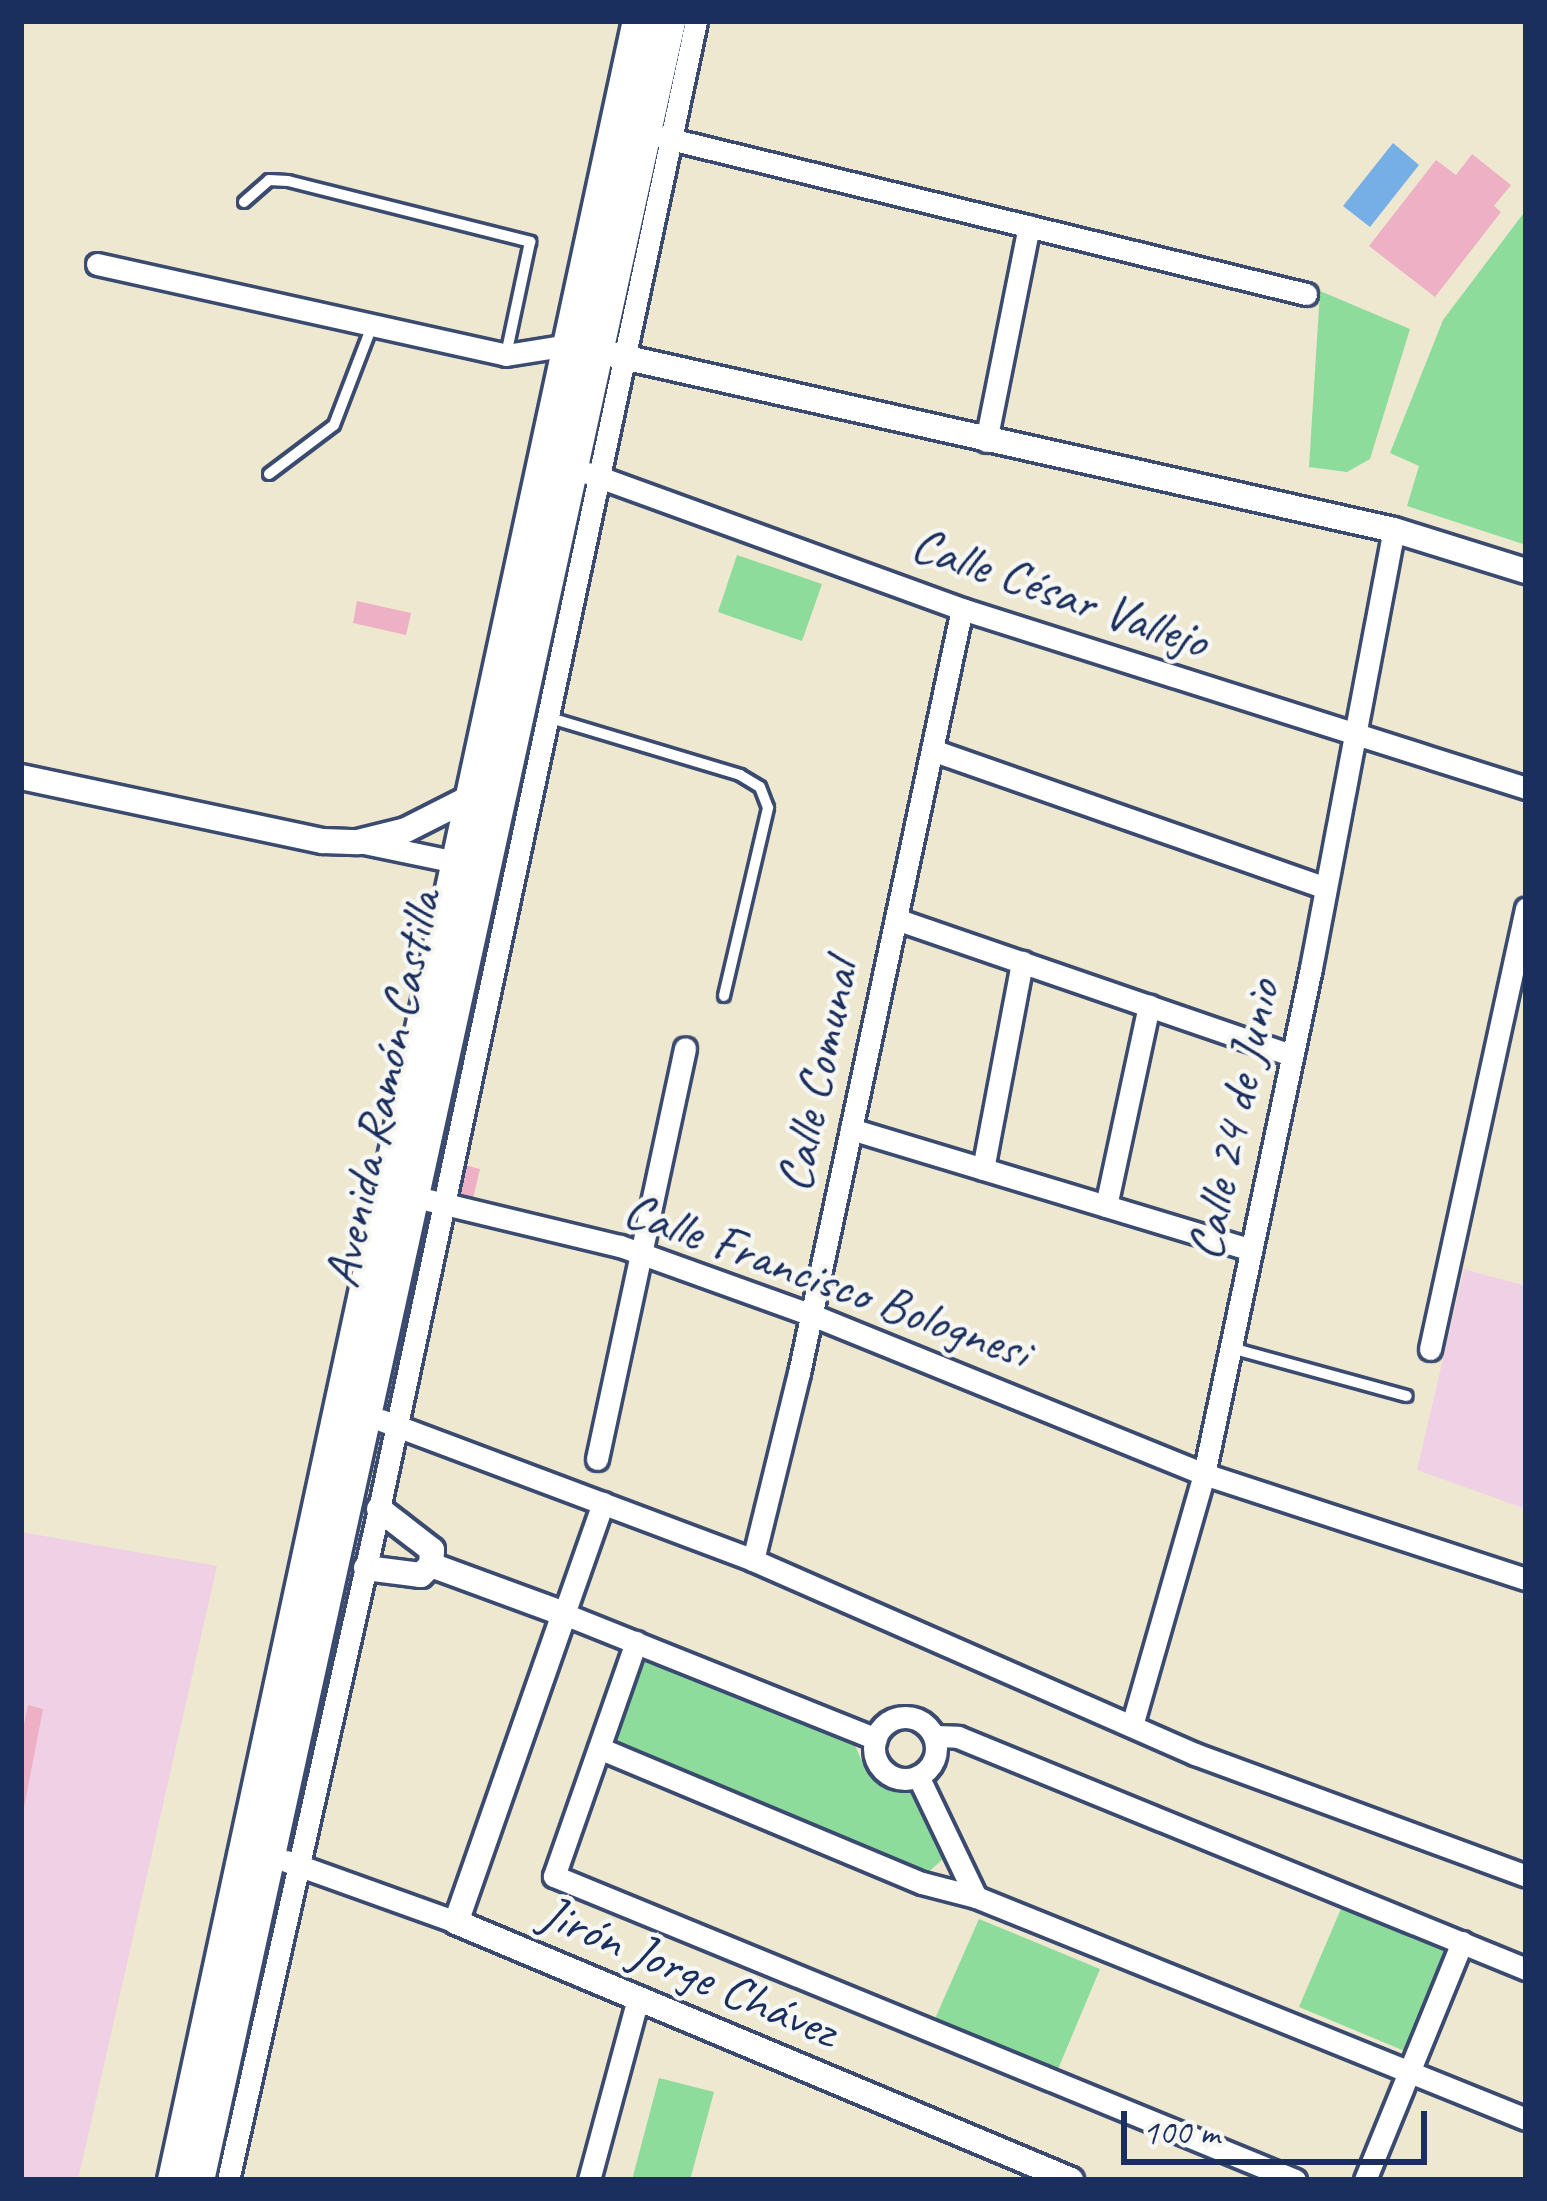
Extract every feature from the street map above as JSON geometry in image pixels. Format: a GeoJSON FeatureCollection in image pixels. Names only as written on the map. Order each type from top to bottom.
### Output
{"type":"FeatureCollection","features":[{"type":"Feature","properties":{"kind":"highway","name":"Avenida Ramón Castilla"},"geometry":{"type":"LineString","coordinates":[[174,2180],[470,864],[532,713],[584,471],[639,21]]}},
{"type":"Feature","properties":{"kind":"highway","name":"Avenida Ramón Castilla"},"geometry":{"type":"LineString","coordinates":[[197,2180],[283,1860],[474,978],[471,796],[657,136],[668,21]]}},
{"type":"Feature","properties":{"kind":"street"},"geometry":{"type":"LineString","coordinates":[[697,21],[657,136],[1306,294]]}},
{"type":"Feature","properties":{"kind":"street"},"geometry":{"type":"LineString","coordinates":[[986,441],[1029,226]]}},
{"type":"Feature","properties":{"kind":"street"},"geometry":{"type":"LineString","coordinates":[[97,264],[506,355],[596,351],[1394,530],[1526,571]]}},
{"type":"Feature","properties":{"kind":"street","name":"Calle César Vallejo"},"geometry":{"type":"LineString","coordinates":[[584,471],[962,609],[1355,738],[1526,788]]}},
{"type":"Feature","properties":{"kind":"street","name":"Calle 24 de Junio"},"geometry":{"type":"LineString","coordinates":[[1133,1722],[1204,1474],[1326,888],[1394,530]]}},
{"type":"Feature","properties":{"kind":"street","name":"Calle Comunal"},"geometry":{"type":"LineString","coordinates":[[753,1560],[812,1315],[962,609]]}},
{"type":"Feature","properties":{"kind":"street"},"geometry":{"type":"LineString","coordinates":[[474,978],[532,713]]}},
{"type":"Feature","properties":{"kind":"street"},"geometry":{"type":"LineString","coordinates":[[932,750],[1326,888]]}},
{"type":"Feature","properties":{"kind":"street"},"geometry":{"type":"LineString","coordinates":[[21,777],[323,842],[358,842],[470,864]]}},
{"type":"Feature","properties":{"kind":"street"},"geometry":{"type":"LineString","coordinates":[[358,842],[406,830],[471,796]]}},
{"type":"Feature","properties":{"kind":"street"},"geometry":{"type":"LineString","coordinates":[[1430,1348],[1526,908]]}},
{"type":"Feature","properties":{"kind":"street"},"geometry":{"type":"LineString","coordinates":[[896,919],[1292,1055]]}},
{"type":"Feature","properties":{"kind":"street"},"geometry":{"type":"LineString","coordinates":[[983,1169],[1022,962]]}},
{"type":"Feature","properties":{"kind":"street"},"geometry":{"type":"LineString","coordinates":[[1106,1206],[1149,1006]]}},
{"type":"Feature","properties":{"kind":"street"},"geometry":{"type":"LineString","coordinates":[[597,1459],[685,1048]]}},
{"type":"Feature","properties":{"kind":"street"},"geometry":{"type":"LineString","coordinates":[[851,1129],[1251,1250]]}},
{"type":"Feature","properties":{"kind":"street","name":"Calle Francisco Bolognesi"},"geometry":{"type":"LineString","coordinates":[[426,1199],[640,1253],[812,1315],[1204,1474],[1526,1580]]}},
{"type":"Feature","properties":{"kind":"street"},"geometry":{"type":"LineString","coordinates":[[379,1509],[432,1550],[431,1565],[421,1575],[349,1565],[379,1509],[378,1420],[753,1560],[1133,1722],[1195,1754],[1526,1876]]}},
{"type":"Feature","properties":{"kind":"street"},"geometry":{"type":"LineString","coordinates":[[457,1922],[603,1503]]}},
{"type":"Feature","properties":{"kind":"street"},"geometry":{"type":"LineString","coordinates":[[431,1565],[876,1739]]}},
{"type":"Feature","properties":{"kind":"street"},"geometry":{"type":"LineString","coordinates":[[636,1642],[554,1876],[1295,2180]]}},
{"type":"Feature","properties":{"kind":"street"},"geometry":{"type":"LineString","coordinates":[[904,1717],[922,1722],[934,1736],[932,1763],[918,1776],[889,1774],[877,1759],[876,1739],[886,1723],[904,1717]]}},
{"type":"Feature","properties":{"kind":"street"},"geometry":{"type":"LineString","coordinates":[[934,1736],[958,1737],[1526,1969]]}},
{"type":"Feature","properties":{"kind":"street"},"geometry":{"type":"LineString","coordinates":[[599,1748],[922,1883],[976,1897],[1526,2119]]}},
{"type":"Feature","properties":{"kind":"street"},"geometry":{"type":"LineString","coordinates":[[918,1776],[976,1897]]}},
{"type":"Feature","properties":{"kind":"street"},"geometry":{"type":"LineString","coordinates":[[228,2180],[283,1860]]}},
{"type":"Feature","properties":{"kind":"street","name":"Jirón Jorge Chávez"},"geometry":{"type":"LineString","coordinates":[[283,1860],[457,1922],[1071,2180]]}},
{"type":"Feature","properties":{"kind":"street"},"geometry":{"type":"LineString","coordinates":[[1365,2180],[1462,1942]]}},
{"type":"Feature","properties":{"kind":"street"},"geometry":{"type":"LineString","coordinates":[[589,2180],[638,1998]]}},
{"type":"Feature","properties":{"kind":"lane"},"geometry":{"type":"LineString","coordinates":[[244,202],[269,180],[288,181],[530,242],[506,355]]}},
{"type":"Feature","properties":{"kind":"lane"},"geometry":{"type":"LineString","coordinates":[[269,474],[334,425],[373,326]]}},
{"type":"Feature","properties":{"kind":"lane"},"geometry":{"type":"LineString","coordinates":[[532,713],[740,775],[760,788],[767,808],[724,996]]}},
{"type":"Feature","properties":{"kind":"lane"},"geometry":{"type":"LineString","coordinates":[[1231,1348],[1408,1396]]}},
{"type":"Feature","properties":{"kind":"shaded area"},"geometry":{"type":"Polygon","coordinates":[[[1464,1269],[1526,1286],[1526,1509],[1417,1470],[1464,1269]]]}},
{"type":"Feature","properties":{"kind":"shaded area"},"geometry":{"type":"Polygon","coordinates":[[[21,1532],[217,1566],[78,2180],[21,2180],[21,1532]]]}},
{"type":"Feature","properties":{"kind":"green space"},"geometry":{"type":"Polygon","coordinates":[[[1526,210],[1526,545],[1407,506],[1419,466],[1390,453],[1443,320],[1526,210]]]}},
{"type":"Feature","properties":{"kind":"green space"},"geometry":{"type":"Polygon","coordinates":[[[1320,291],[1410,329],[1370,459],[1347,472],[1309,467],[1320,291]]]}},
{"type":"Feature","properties":{"kind":"green space"},"geometry":{"type":"Polygon","coordinates":[[[737,555],[822,584],[802,641],[718,612],[737,555]]]}},
{"type":"Feature","properties":{"kind":"green space"},"geometry":{"type":"Polygon","coordinates":[[[641,1658],[854,1743],[863,1764],[910,1787],[943,1859],[926,1874],[615,1747],[612,1734],[641,1658]]]}},
{"type":"Feature","properties":{"kind":"green space"},"geometry":{"type":"Polygon","coordinates":[[[1343,1904],[1448,1951],[1407,2052],[1299,2007],[1343,1904]]]}},
{"type":"Feature","properties":{"kind":"green space"},"geometry":{"type":"Polygon","coordinates":[[[979,1919],[1100,1969],[1058,2069],[934,2021],[979,1919]]]}},
{"type":"Feature","properties":{"kind":"green space"},"geometry":{"type":"Polygon","coordinates":[[[659,2078],[714,2092],[690,2180],[632,2180],[659,2078]]]}},
{"type":"Feature","properties":{"kind":"water"},"geometry":{"type":"Polygon","coordinates":[[[1393,143],[1419,165],[1370,227],[1343,206],[1393,143]]]}},
{"type":"Feature","properties":{"kind":"building"},"geometry":{"type":"Polygon","coordinates":[[[1472,154],[1511,185],[1494,206],[1501,212],[1435,297],[1369,246],[1436,160],[1456,175],[1472,154]]]}},
{"type":"Feature","properties":{"kind":"building"},"geometry":{"type":"Polygon","coordinates":[[[357,601],[411,613],[406,635],[353,623],[357,601]]]}},
{"type":"Feature","properties":{"kind":"building"},"geometry":{"type":"Polygon","coordinates":[[[461,1164],[480,1169],[472,1203],[453,1198],[461,1164]]]}},
{"type":"Feature","properties":{"kind":"building"},"geometry":{"type":"Polygon","coordinates":[[[28,1705],[43,1709],[23,1813],[21,1739],[28,1705]]]}}]}
